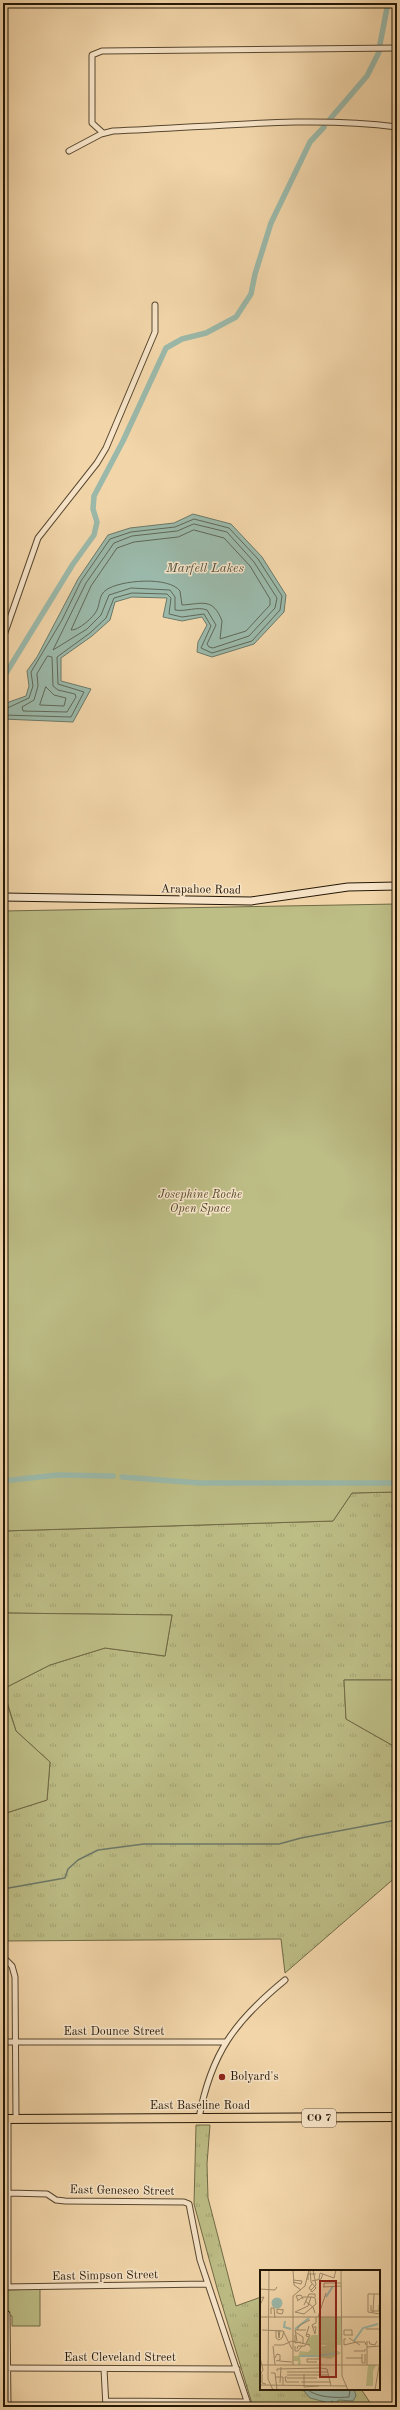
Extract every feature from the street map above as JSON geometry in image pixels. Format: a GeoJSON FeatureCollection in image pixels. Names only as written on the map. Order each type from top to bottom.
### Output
{"type":"FeatureCollection","features":[{"type":"Feature","properties":{"kind":"main road","name":"Arapahoe Road"},"geometry":{"type":"LineString","coordinates":[[3,897],[251,901],[348,887],[397,886]]}},
{"type":"Feature","properties":{"kind":"main road","name":"East Baseline Road"},"geometry":{"type":"LineString","coordinates":[[9,2119],[397,2117]]}},
{"type":"Feature","properties":{"kind":"street"},"geometry":{"type":"LineString","coordinates":[[102,133],[92,123],[92,55],[95,53],[102,51],[397,48]]}},
{"type":"Feature","properties":{"kind":"street"},"geometry":{"type":"LineString","coordinates":[[69,151],[102,133],[257,124],[369,123],[397,127]]}},
{"type":"Feature","properties":{"kind":"street"},"geometry":{"type":"LineString","coordinates":[[3,638],[38,538],[97,463],[106,448],[155,332],[155,305]]}},
{"type":"Feature","properties":{"kind":"street"},"geometry":{"type":"LineString","coordinates":[[3,1957],[12,1966],[15,1977],[15,2042],[9,2119],[5,2287]]}},
{"type":"Feature","properties":{"kind":"street"},"geometry":{"type":"LineString","coordinates":[[199,2118],[209,2074],[225,2042],[244,2018],[285,1980]]}},
{"type":"Feature","properties":{"kind":"street","name":"East Dounce Street"},"geometry":{"type":"LineString","coordinates":[[3,2042],[225,2042]]}},
{"type":"Feature","properties":{"kind":"street","name":"East Geneseo Street"},"geometry":{"type":"LineString","coordinates":[[8,2193],[47,2194],[56,2200],[65,2201],[184,2202],[189,2204],[200,2260],[208,2284]]}},
{"type":"Feature","properties":{"kind":"street"},"geometry":{"type":"LineString","coordinates":[[104,2369],[106,2404],[248,2404],[208,2284]]}},
{"type":"Feature","properties":{"kind":"street","name":"East Simpson Street"},"geometry":{"type":"LineString","coordinates":[[5,2287],[208,2284]]}},
{"type":"Feature","properties":{"kind":"street"},"geometry":{"type":"LineString","coordinates":[[7,2314],[5,2368],[8,2407]]}},
{"type":"Feature","properties":{"kind":"street","name":"East Cleveland Street"},"geometry":{"type":"LineString","coordinates":[[5,2368],[236,2369]]}},
{"type":"Feature","properties":{"kind":"green space","name":"Josephine Roche Open Space"},"geometry":{"type":"Polygon","coordinates":[[[397,904],[397,1492],[352,1493],[333,1521],[3,1531],[3,911],[397,904]]]}},
{"type":"Feature","properties":{"kind":"green space"},"geometry":{"type":"Polygon","coordinates":[[[397,1492],[397,1680],[344,1680],[346,1719],[397,1748],[397,1876],[285,1973],[281,1939],[3,1941],[3,1814],[47,1800],[50,1762],[16,1731],[3,1689],[50,1665],[105,1648],[165,1656],[172,1615],[3,1613],[3,1531],[333,1521],[352,1493],[397,1492]]]}},
{"type":"Feature","properties":{"kind":"green space"},"geometry":{"type":"Polygon","coordinates":[[[3,1613],[172,1615],[165,1656],[105,1648],[50,1665],[3,1689],[3,1613]]]}},
{"type":"Feature","properties":{"kind":"green space"},"geometry":{"type":"Polygon","coordinates":[[[344,1680],[397,1680],[397,1748],[346,1719],[344,1680]]]}},
{"type":"Feature","properties":{"kind":"green space"},"geometry":{"type":"Polygon","coordinates":[[[3,1691],[16,1731],[50,1762],[47,1800],[3,1814],[3,1691]]]}},
{"type":"Feature","properties":{"kind":"green space"},"geometry":{"type":"Polygon","coordinates":[[[196,2125],[210,2125],[207,2164],[208,2198],[236,2306],[260,2297],[260,2390],[362,2390],[373,2407],[253,2407],[217,2288],[194,2204],[196,2125]]]}},
{"type":"Feature","properties":{"kind":"green space"},"geometry":{"type":"Polygon","coordinates":[[[40,2289],[40,2326],[12,2326],[12,2316],[4,2314],[3,2290],[40,2289]]]}},
{"type":"Feature","properties":{"kind":"water","name":"Marfell Lakes"},"geometry":{"type":"Polygon","coordinates":[[[193,514],[231,524],[262,557],[286,595],[284,612],[254,644],[212,657],[197,652],[198,642],[207,625],[202,617],[182,621],[163,617],[167,598],[132,597],[115,602],[110,620],[92,636],[61,658],[61,681],[91,689],[73,722],[3,719],[3,707],[9,702],[26,696],[29,686],[27,671],[37,657],[78,579],[108,535],[130,528],[174,523],[193,514]]]}},
{"type":"Feature","properties":{"kind":"water"},"geometry":{"type":"Polygon","coordinates":[[[300,2390],[354,2390],[356,2396],[353,2401],[339,2400],[335,2403],[332,2401],[329,2403],[310,2398],[304,2391],[300,2390]]]}},
{"type":"Feature","properties":{"kind":"waterway"},"geometry":{"type":"LineString","coordinates":[[380,44],[388,3]]}},
{"type":"Feature","properties":{"kind":"waterway"},"geometry":{"type":"LineString","coordinates":[[330,119],[367,76],[379,52]]}},
{"type":"Feature","properties":{"kind":"waterway"},"geometry":{"type":"LineString","coordinates":[[3,678],[73,564],[94,535],[97,522],[93,509],[94,496],[123,441],[166,348],[182,339],[206,333],[236,317],[251,294],[255,274],[271,223],[310,142],[324,127]]}},
{"type":"Feature","properties":{"kind":"waterway"},"geometry":{"type":"LineString","coordinates":[[3,1481],[57,1475],[113,1476]]}},
{"type":"Feature","properties":{"kind":"waterway"},"geometry":{"type":"LineString","coordinates":[[122,1477],[199,1483],[391,1483]]}},
{"type":"Feature","properties":{"kind":"waterway"},"geometry":{"type":"LineString","coordinates":[[3,1889],[65,1878],[68,1869],[78,1860],[98,1850],[144,1844],[279,1844],[301,1838],[397,1820]]}},
{"type":"Feature","properties":{"kind":"place","name":"Bolyard's"},"geometry":{"type":"Point","coordinates":[222,2077]}}]}
